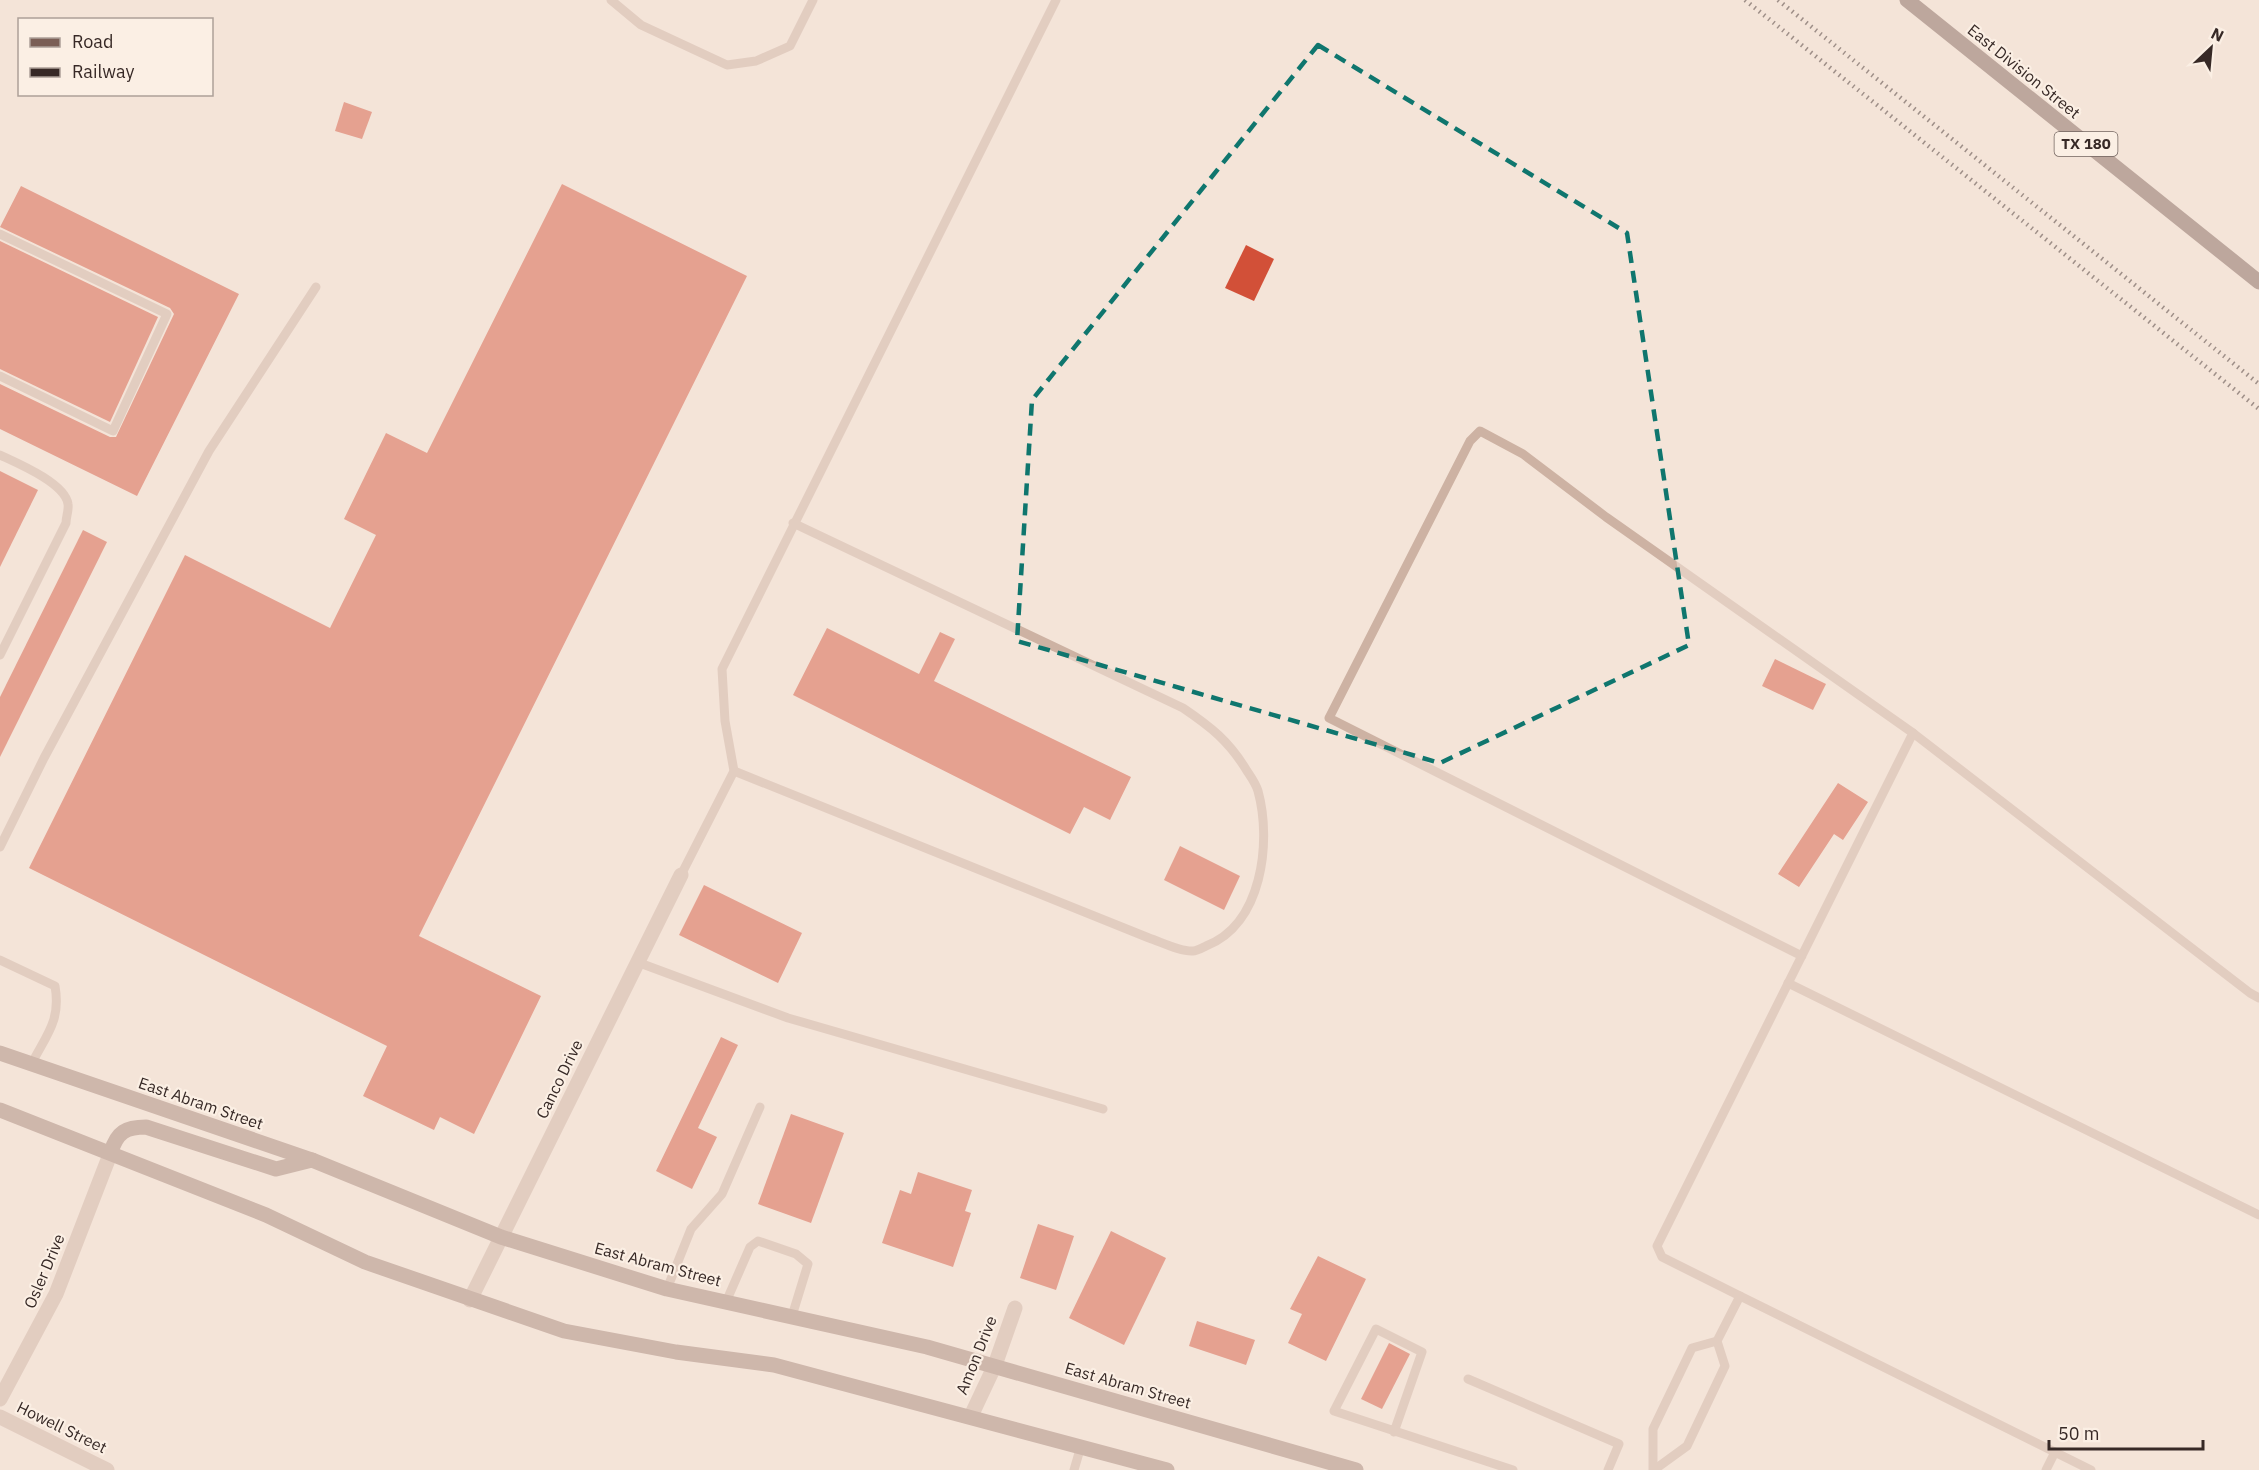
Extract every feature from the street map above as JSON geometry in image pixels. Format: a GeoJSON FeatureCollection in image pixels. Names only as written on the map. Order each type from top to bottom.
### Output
{"type":"FeatureCollection","features":[{"type":"Feature","properties":{"kind":"main road","name":"East Division Street"},"geometry":{"type":"LineString","coordinates":[[1913,2],[2259,282]]}},
{"type":"Feature","properties":{"kind":"main road"},"geometry":{"type":"LineString","coordinates":[[0,1046],[32,1063]]}},
{"type":"Feature","properties":{"kind":"main road","name":"East Abram Street"},"geometry":{"type":"LineString","coordinates":[[0,1053],[312,1160],[501,1236],[667,1289],[792,1316],[995,1365],[1356,1470]]}},
{"type":"Feature","properties":{"kind":"main road"},"geometry":{"type":"LineString","coordinates":[[0,1112],[17,1116],[111,1152],[266,1215],[365,1262],[564,1331],[676,1352],[774,1365],[1167,1470]]}},
{"type":"Feature","properties":{"kind":"main road"},"geometry":{"type":"LineString","coordinates":[[111,1152],[115,1138],[128,1127],[147,1127],[276,1169],[312,1160]]}},
{"type":"Feature","properties":{"kind":"street","name":"Canco Drive"},"geometry":{"type":"LineString","coordinates":[[470,1300],[681,875]]}},
{"type":"Feature","properties":{"kind":"street","name":"Osler Drive"},"geometry":{"type":"LineString","coordinates":[[0,1399],[56,1294],[111,1152]]}},
{"type":"Feature","properties":{"kind":"street","name":"Amon Drive"},"geometry":{"type":"LineString","coordinates":[[971,1416],[995,1365],[1015,1308]]}},
{"type":"Feature","properties":{"kind":"street","name":"Howell Street"},"geometry":{"type":"LineString","coordinates":[[0,1417],[107,1470]]}},
{"type":"Feature","properties":{"kind":"lane"},"geometry":{"type":"LineString","coordinates":[[611,0],[641,25],[727,65],[744,65],[790,46],[813,0]]}},
{"type":"Feature","properties":{"kind":"lane"},"geometry":{"type":"LineString","coordinates":[[681,875],[734,771],[725,721],[722,669],[1056,0]]}},
{"type":"Feature","properties":{"kind":"lane"},"geometry":{"type":"LineString","coordinates":[[0,234],[167,314],[113,431],[0,376]]}},
{"type":"Feature","properties":{"kind":"lane"},"geometry":{"type":"LineString","coordinates":[[0,847],[44,759],[209,451],[316,287]]}},
{"type":"Feature","properties":{"kind":"lane"},"geometry":{"type":"LineString","coordinates":[[1802,956],[1329,718],[1470,441],[1480,431],[1524,454],[1606,517],[1913,733],[2259,998]]}},
{"type":"Feature","properties":{"kind":"lane"},"geometry":{"type":"LineString","coordinates":[[0,454],[47,479],[62,492],[68,503],[66,523],[0,655]]}},
{"type":"Feature","properties":{"kind":"lane"},"geometry":{"type":"LineString","coordinates":[[734,771],[1149,938],[1192,951],[1218,942],[1237,926],[1252,900],[1262,862],[1263,825],[1258,789],[1238,756],[1216,730],[1183,708],[793,523]]}},
{"type":"Feature","properties":{"kind":"lane"},"geometry":{"type":"LineString","coordinates":[[1913,733],[1657,1246],[1662,1257],[2091,1470]]}},
{"type":"Feature","properties":{"kind":"lane"},"geometry":{"type":"LineString","coordinates":[[0,960],[55,986],[59,1005],[32,1063]]}},
{"type":"Feature","properties":{"kind":"lane"},"geometry":{"type":"LineString","coordinates":[[637,962],[788,1018],[1103,1109]]}},
{"type":"Feature","properties":{"kind":"lane"},"geometry":{"type":"LineString","coordinates":[[1788,983],[2259,1215]]}},
{"type":"Feature","properties":{"kind":"lane"},"geometry":{"type":"LineString","coordinates":[[667,1289],[691,1229],[722,1194],[760,1107]]}},
{"type":"Feature","properties":{"kind":"lane"},"geometry":{"type":"LineString","coordinates":[[726,1302],[750,1247],[758,1241],[796,1254],[808,1264],[792,1316]]}},
{"type":"Feature","properties":{"kind":"lane"},"geometry":{"type":"LineString","coordinates":[[1653,1470],[1687,1446],[1692,1436],[1725,1366],[1717,1341],[1740,1296]]}},
{"type":"Feature","properties":{"kind":"lane"},"geometry":{"type":"LineString","coordinates":[[1394,1432],[1422,1352],[1376,1329],[1334,1412],[1394,1432],[1513,1470]]}},
{"type":"Feature","properties":{"kind":"lane"},"geometry":{"type":"LineString","coordinates":[[1653,1470],[1653,1430],[1692,1348],[1717,1341]]}},
{"type":"Feature","properties":{"kind":"lane"},"geometry":{"type":"LineString","coordinates":[[1468,1379],[1619,1444],[1608,1470]]}},
{"type":"Feature","properties":{"kind":"lane"},"geometry":{"type":"LineString","coordinates":[[1074,1470],[1081,1446]]}},
{"type":"Feature","properties":{"kind":"lane"},"geometry":{"type":"LineString","coordinates":[[2046,1470],[2055,1452]]}},
{"type":"Feature","properties":{"kind":"highlighted area"},"geometry":{"type":"Polygon","coordinates":[[[1318,45],[1627,233],[1689,645],[1440,763],[1017,641],[1032,400],[1318,45]]]}},
{"type":"Feature","properties":{"kind":"building"},"geometry":{"type":"Polygon","coordinates":[[[344,102],[372,112],[362,139],[335,131],[344,102]]]}},
{"type":"Feature","properties":{"kind":"building"},"geometry":{"type":"Polygon","coordinates":[[[562,184],[747,276],[419,936],[541,996],[474,1134],[440,1117],[434,1130],[363,1096],[387,1046],[29,868],[185,555],[330,628],[376,535],[344,519],[386,433],[427,453],[562,184]]]}},
{"type":"Feature","properties":{"kind":"building"},"geometry":{"type":"Polygon","coordinates":[[[21,186],[239,294],[137,496],[0,429],[0,384],[110,437],[116,437],[174,314],[170,308],[0,227],[21,186]]]}},
{"type":"Feature","properties":{"kind":"building"},"geometry":{"type":"Polygon","coordinates":[[[0,241],[158,317],[110,422],[0,369],[0,241]]]}},
{"type":"Feature","properties":{"kind":"building"},"geometry":{"type":"Polygon","coordinates":[[[1246,245],[1274,259],[1254,301],[1225,288],[1246,245]]]}},
{"type":"Feature","properties":{"kind":"building"},"geometry":{"type":"Polygon","coordinates":[[[0,471],[38,490],[0,567],[0,471]]]}},
{"type":"Feature","properties":{"kind":"building"},"geometry":{"type":"Polygon","coordinates":[[[83,530],[107,542],[0,757],[0,697],[83,530]]]}},
{"type":"Feature","properties":{"kind":"building"},"geometry":{"type":"Polygon","coordinates":[[[827,628],[919,674],[940,632],[955,639],[934,681],[1131,777],[1110,820],[1084,807],[1070,834],[793,695],[827,628]]]}},
{"type":"Feature","properties":{"kind":"building"},"geometry":{"type":"Polygon","coordinates":[[[1775,659],[1826,684],[1813,710],[1762,686],[1775,659]]]}},
{"type":"Feature","properties":{"kind":"building"},"geometry":{"type":"Polygon","coordinates":[[[1838,783],[1868,802],[1843,840],[1834,834],[1799,887],[1778,874],[1838,783]]]}},
{"type":"Feature","properties":{"kind":"building"},"geometry":{"type":"Polygon","coordinates":[[[1180,846],[1240,876],[1224,910],[1164,880],[1180,846]]]}},
{"type":"Feature","properties":{"kind":"building"},"geometry":{"type":"Polygon","coordinates":[[[704,885],[802,933],[778,983],[679,935],[704,885]]]}},
{"type":"Feature","properties":{"kind":"building"},"geometry":{"type":"Polygon","coordinates":[[[721,1037],[738,1045],[698,1128],[717,1137],[692,1189],[656,1171],[721,1037]]]}},
{"type":"Feature","properties":{"kind":"building"},"geometry":{"type":"Polygon","coordinates":[[[791,1114],[844,1133],[811,1223],[758,1204],[791,1114]]]}},
{"type":"Feature","properties":{"kind":"building"},"geometry":{"type":"Polygon","coordinates":[[[918,1172],[972,1190],[965,1211],[971,1213],[953,1267],[882,1243],[900,1190],[911,1194],[918,1172]]]}},
{"type":"Feature","properties":{"kind":"building"},"geometry":{"type":"Polygon","coordinates":[[[1038,1224],[1074,1236],[1056,1290],[1020,1278],[1038,1224]]]}},
{"type":"Feature","properties":{"kind":"building"},"geometry":{"type":"Polygon","coordinates":[[[1111,1231],[1166,1258],[1124,1345],[1069,1318],[1111,1231]]]}},
{"type":"Feature","properties":{"kind":"building"},"geometry":{"type":"Polygon","coordinates":[[[1318,1256],[1366,1279],[1326,1361],[1288,1343],[1302,1314],[1290,1309],[1318,1256]]]}},
{"type":"Feature","properties":{"kind":"building"},"geometry":{"type":"Polygon","coordinates":[[[1197,1321],[1255,1340],[1246,1365],[1189,1346],[1197,1321]]]}},
{"type":"Feature","properties":{"kind":"building"},"geometry":{"type":"Polygon","coordinates":[[[1389,1343],[1410,1354],[1382,1409],[1361,1399],[1389,1343]]]}},
{"type":"Feature","properties":{"kind":"railway"},"geometry":{"type":"LineString","coordinates":[[1745,0],[2259,409]]}},
{"type":"Feature","properties":{"kind":"railway"},"geometry":{"type":"LineString","coordinates":[[1778,0],[2259,384]]}}]}
